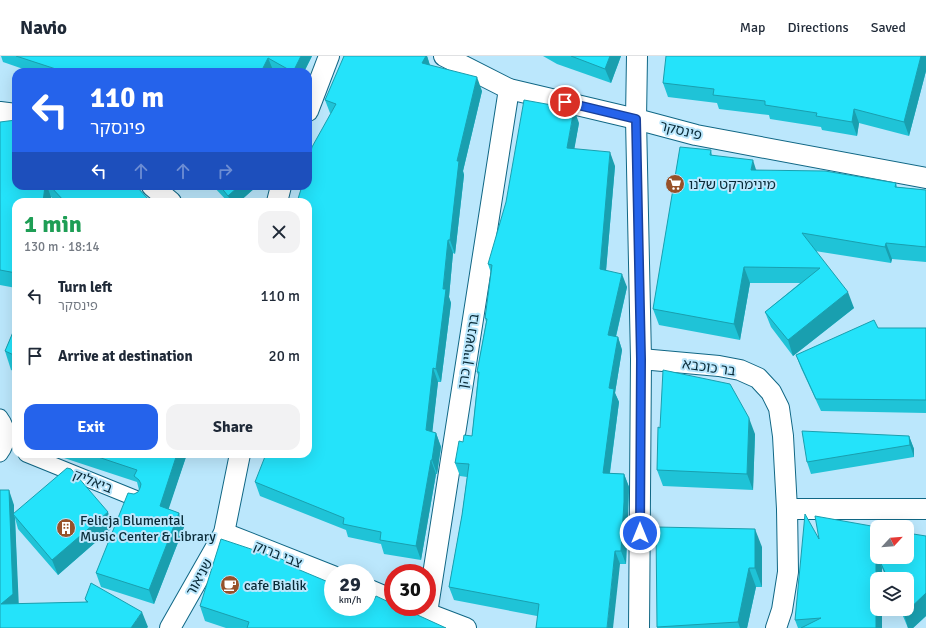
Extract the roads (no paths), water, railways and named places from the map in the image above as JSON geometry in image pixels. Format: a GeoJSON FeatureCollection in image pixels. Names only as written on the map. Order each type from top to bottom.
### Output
{"type":"FeatureCollection","features":[{"type":"Feature","properties":{"kind":"street"},"geometry":{"type":"LineString","coordinates":[[312,101],[329,56]]}},
{"type":"Feature","properties":{"kind":"street","name":"פינסקר"},"geometry":{"type":"LineString","coordinates":[[444,56],[509,89],[636,119],[696,135],[926,178]]}},
{"type":"Feature","properties":{"kind":"street"},"geometry":{"type":"LineString","coordinates":[[637,56],[636,119],[641,359],[639,628]]}},
{"type":"Feature","properties":{"kind":"street","name":"ברנשטיין כהן"},"geometry":{"type":"LineString","coordinates":[[427,564],[509,89]]}},
{"type":"Feature","properties":{"kind":"street"},"geometry":{"type":"LineString","coordinates":[[0,112],[12,114]]}},
{"type":"Feature","properties":{"kind":"street"},"geometry":{"type":"LineString","coordinates":[[157,190],[166,198]]}},
{"type":"Feature","properties":{"kind":"street","name":"בר כוכבא"},"geometry":{"type":"LineString","coordinates":[[641,359],[740,370],[758,378],[771,392],[779,408],[783,436],[787,509],[788,572],[782,610],[776,628]]}},
{"type":"Feature","properties":{"kind":"street"},"geometry":{"type":"LineString","coordinates":[[0,417],[5,424],[7,431],[7,450]]}},
{"type":"Feature","properties":{"kind":"street","name":"ביאליק"},"geometry":{"type":"LineString","coordinates":[[36,458],[137,499]]}},
{"type":"Feature","properties":{"kind":"street","name":"שניאור"},"geometry":{"type":"LineString","coordinates":[[170,628],[224,532],[239,458]]}},
{"type":"Feature","properties":{"kind":"street"},"geometry":{"type":"LineString","coordinates":[[787,509],[926,509]]}},
{"type":"Feature","properties":{"kind":"street","name":"צבי ברוק"},"geometry":{"type":"LineString","coordinates":[[224,532],[324,572]]}},
{"type":"Feature","properties":{"kind":"street"},"geometry":{"type":"LineString","coordinates":[[435,616],[466,628]]}},
{"type":"Feature","properties":{"kind":"place","name":"מינימרקט שלנו"},"geometry":{"type":"Point","coordinates":[675,184]}},
{"type":"Feature","properties":{"kind":"place","name":"Felicja Blumental Music Center & Library"},"geometry":{"type":"Point","coordinates":[66,528]}},
{"type":"Feature","properties":{"kind":"place","name":"cafe Bialik"},"geometry":{"type":"Point","coordinates":[230,585]}}]}
